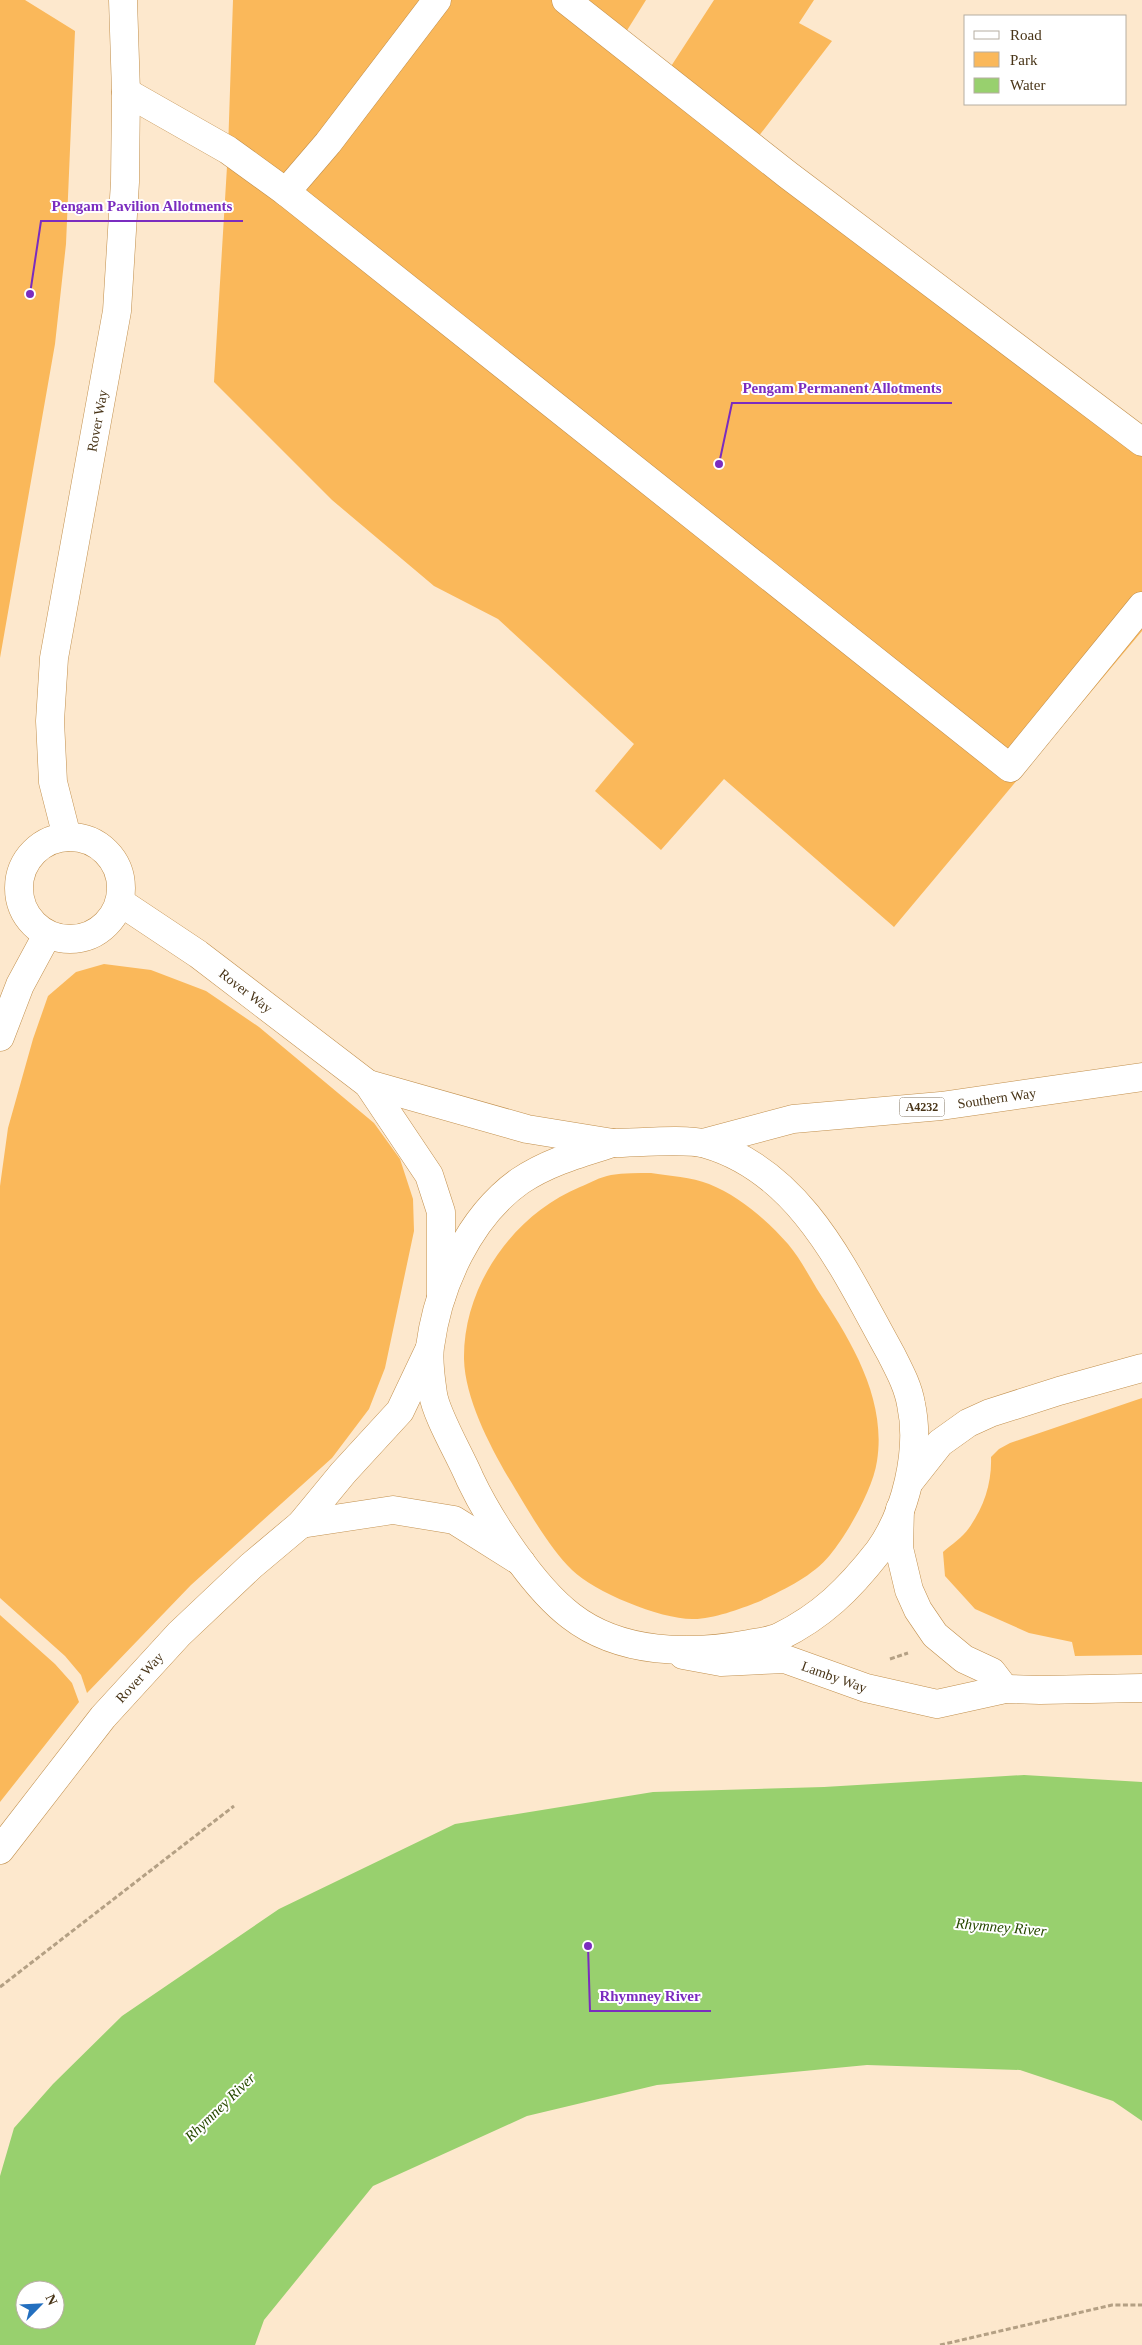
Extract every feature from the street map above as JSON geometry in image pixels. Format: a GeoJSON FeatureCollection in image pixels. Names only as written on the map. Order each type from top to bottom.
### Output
{"type":"FeatureCollection","features":[{"type":"Feature","properties":{"kind":"street","name":"Rover Way"},"geometry":{"type":"LineString","coordinates":[[67,837],[53,782],[50,720],[54,658],[117,311],[125,182],[126,92],[122,0]]}},
{"type":"Feature","properties":{"kind":"street"},"geometry":{"type":"LineString","coordinates":[[286,192],[328,143],[437,0]]}},
{"type":"Feature","properties":{"kind":"street"},"geometry":{"type":"LineString","coordinates":[[566,0],[788,175],[1142,442]]}},
{"type":"Feature","properties":{"kind":"street"},"geometry":{"type":"LineString","coordinates":[[126,92],[228,150],[286,192],[1010,768],[1142,606]]}},
{"type":"Feature","properties":{"kind":"street"},"geometry":{"type":"LineString","coordinates":[[67,837],[81,838],[106,851],[120,874],[122,888],[120,902],[114,916],[104,928],[91,936],[76,940],[61,939],[47,934],[35,926],[26,915],[9,886],[21,872],[28,858],[39,847],[52,840],[67,837]]}},
{"type":"Feature","properties":{"kind":"street","name":"Rover Way"},"geometry":{"type":"LineString","coordinates":[[120,902],[198,954],[368,1084]]}},
{"type":"Feature","properties":{"kind":"street"},"geometry":{"type":"LineString","coordinates":[[0,1036],[20,985],[47,934]]}},
{"type":"Feature","properties":{"kind":"street","name":"Southern Way"},"geometry":{"type":"LineString","coordinates":[[703,1142],[793,1119],[941,1106],[1142,1077]]}},
{"type":"Feature","properties":{"kind":"street"},"geometry":{"type":"LineString","coordinates":[[368,1084],[526,1128],[613,1143],[703,1142],[741,1159],[796,1201],[834,1252],[901,1373],[911,1404],[914,1436],[910,1481],[884,1544],[852,1585],[816,1616],[775,1639],[725,1649],[662,1650],[608,1638],[570,1615],[534,1579],[484,1509],[433,1398],[429,1350],[441,1297],[459,1255],[492,1204],[522,1180],[566,1157],[613,1143]]}},
{"type":"Feature","properties":{"kind":"street"},"geometry":{"type":"LineString","coordinates":[[368,1084],[429,1175],[441,1212],[441,1297]]}},
{"type":"Feature","properties":{"kind":"street","name":"Rover Way"},"geometry":{"type":"LineString","coordinates":[[0,1850],[76,1749],[115,1703],[179,1634],[251,1566],[301,1524],[343,1473],[400,1411],[429,1350]]}},
{"type":"Feature","properties":{"kind":"street"},"geometry":{"type":"LineString","coordinates":[[910,1481],[940,1443],[968,1423],[990,1413],[1142,1368]]}},
{"type":"Feature","properties":{"kind":"street"},"geometry":{"type":"LineString","coordinates":[[900,1509],[899,1548],[909,1590],[918,1610],[935,1634],[964,1659],[992,1672],[1005,1689]]}},
{"type":"Feature","properties":{"kind":"street"},"geometry":{"type":"LineString","coordinates":[[301,1524],[392,1510],[454,1520],[522,1562]]}},
{"type":"Feature","properties":{"kind":"street","name":"Lamby Way"},"geometry":{"type":"LineString","coordinates":[[662,1650],[721,1662],[785,1659],[866,1688],[937,1704],[1005,1689],[1142,1688]]}},
{"type":"Feature","properties":{"kind":"path"},"geometry":{"type":"LineString","coordinates":[[886,1660],[911,1652]]}},
{"type":"Feature","properties":{"kind":"path"},"geometry":{"type":"LineString","coordinates":[[0,1987],[234,1806]]}},
{"type":"Feature","properties":{"kind":"path"},"geometry":{"type":"LineString","coordinates":[[940,2345],[1112,2306],[1142,2305]]}},
{"type":"Feature","properties":{"kind":"green space"},"geometry":{"type":"Polygon","coordinates":[[[0,0],[25,0],[75,31],[66,244],[55,344],[0,658],[0,0]]]}},
{"type":"Feature","properties":{"kind":"green space"},"geometry":{"type":"Polygon","coordinates":[[[233,0],[646,0],[621,40],[666,74],[714,0],[814,0],[799,23],[832,41],[755,141],[1142,429],[1142,631],[894,927],[724,779],[661,850],[595,791],[634,744],[498,619],[434,586],[332,500],[214,382],[228,150],[233,0]]]}},
{"type":"Feature","properties":{"kind":"green space"},"geometry":{"type":"Polygon","coordinates":[[[104,964],[151,970],[206,991],[259,1027],[374,1123],[400,1159],[413,1199],[414,1231],[385,1368],[369,1409],[332,1458],[191,1585],[87,1693],[81,1675],[65,1656],[0,1598],[0,1186],[8,1128],[33,1039],[48,996],[76,972],[104,964]]]}},
{"type":"Feature","properties":{"kind":"green space"},"geometry":{"type":"Polygon","coordinates":[[[651,1173],[695,1180],[720,1189],[742,1202],[780,1235],[800,1260],[853,1349],[871,1392],[879,1438],[875,1472],[865,1497],[844,1535],[823,1563],[797,1582],[758,1602],[701,1619],[665,1615],[629,1603],[596,1587],[582,1578],[563,1561],[530,1513],[501,1464],[473,1405],[465,1374],[466,1332],[472,1305],[496,1256],[514,1234],[533,1215],[556,1199],[580,1187],[611,1175],[651,1173]]]}},
{"type":"Feature","properties":{"kind":"green space"},"geometry":{"type":"Polygon","coordinates":[[[1142,1398],[1142,1655],[1075,1656],[1072,1642],[1029,1633],[975,1609],[945,1576],[943,1552],[960,1538],[979,1512],[990,1476],[991,1457],[999,1449],[1010,1443],[1142,1398]]]}},
{"type":"Feature","properties":{"kind":"green space"},"geometry":{"type":"Polygon","coordinates":[[[0,1615],[55,1664],[72,1683],[79,1702],[0,1802],[0,1615]]]}},
{"type":"Feature","properties":{"kind":"water"},"geometry":{"type":"Polygon","coordinates":[[[1024,1775],[1142,1782],[1142,2121],[1113,2101],[1020,2070],[867,2065],[657,2085],[527,2116],[373,2186],[264,2320],[255,2345],[0,2345],[0,2176],[14,2128],[53,2084],[122,2016],[279,1909],[455,1824],[653,1792],[824,1787],[1024,1775]]]}},
{"type":"Feature","properties":{"kind":"place","name":"Pengam Pavilion Allotments"},"geometry":{"type":"Point","coordinates":[30,294]}},
{"type":"Feature","properties":{"kind":"place","name":"Pengam Permanent Allotments"},"geometry":{"type":"Point","coordinates":[719,464]}},
{"type":"Feature","properties":{"kind":"place","name":"Rhymney River"},"geometry":{"type":"Point","coordinates":[588,1946]}}]}
